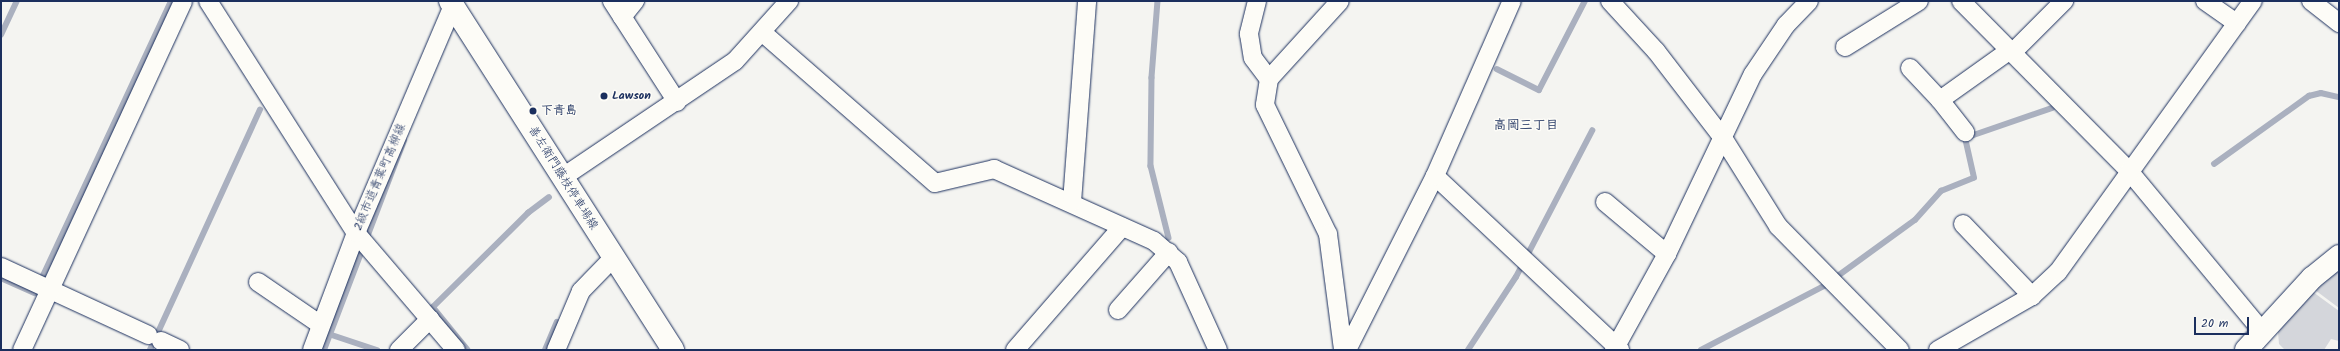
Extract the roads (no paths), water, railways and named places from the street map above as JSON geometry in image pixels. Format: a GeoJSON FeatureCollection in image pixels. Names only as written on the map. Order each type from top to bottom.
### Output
{"type":"FeatureCollection","features":[{"type":"Feature","properties":{"kind":"main road","name":"善左衛門藤枝停車場線"},"geometry":{"type":"LineString","coordinates":[[452,4],[673,350]]}},
{"type":"Feature","properties":{"kind":"main road"},"geometry":{"type":"LineString","coordinates":[[2246,350],[2262,331],[2339,256]]}},
{"type":"Feature","properties":{"kind":"street"},"geometry":{"type":"LineString","coordinates":[[22,350],[49,288],[183,1]]}},
{"type":"Feature","properties":{"kind":"street"},"geometry":{"type":"LineString","coordinates":[[208,1],[356,233],[456,350]]}},
{"type":"Feature","properties":{"kind":"street"},"geometry":{"type":"LineString","coordinates":[[612,1],[676,102]]}},
{"type":"Feature","properties":{"kind":"street"},"geometry":{"type":"LineString","coordinates":[[622,17],[635,1]]}},
{"type":"Feature","properties":{"kind":"street"},"geometry":{"type":"LineString","coordinates":[[563,177],[735,61],[763,32],[789,1]]}},
{"type":"Feature","properties":{"kind":"street"},"geometry":{"type":"LineString","coordinates":[[1072,202],[1087,1]]}},
{"type":"Feature","properties":{"kind":"street"},"geometry":{"type":"LineString","coordinates":[[1257,1],[1249,34],[1253,58],[1269,79]]}},
{"type":"Feature","properties":{"kind":"street"},"geometry":{"type":"LineString","coordinates":[[1340,1],[1269,79],[1265,105],[1328,234],[1343,350]]}},
{"type":"Feature","properties":{"kind":"street"},"geometry":{"type":"LineString","coordinates":[[1347,350],[1435,176],[1512,1]]}},
{"type":"Feature","properties":{"kind":"street"},"geometry":{"type":"LineString","coordinates":[[1610,1],[1656,51],[1723,138],[1778,226],[1900,350]]}},
{"type":"Feature","properties":{"kind":"street"},"geometry":{"type":"LineString","coordinates":[[1435,176],[1617,349],[1667,254],[1753,74],[1786,25],[1809,1]]}},
{"type":"Feature","properties":{"kind":"street"},"geometry":{"type":"LineString","coordinates":[[1845,47],[1918,1]]}},
{"type":"Feature","properties":{"kind":"street"},"geometry":{"type":"LineString","coordinates":[[1961,1],[2130,171],[2262,331]]}},
{"type":"Feature","properties":{"kind":"street"},"geometry":{"type":"LineString","coordinates":[[1940,100],[2011,52],[2064,1]]}},
{"type":"Feature","properties":{"kind":"street"},"geometry":{"type":"LineString","coordinates":[[2205,1],[2237,23]]}},
{"type":"Feature","properties":{"kind":"street"},"geometry":{"type":"LineString","coordinates":[[1938,350],[2032,296],[2058,272],[2253,1]]}},
{"type":"Feature","properties":{"kind":"street"},"geometry":{"type":"LineString","coordinates":[[2311,1],[2339,23]]}},
{"type":"Feature","properties":{"kind":"street","name":"2級市道青葉町高柳線"},"geometry":{"type":"LineString","coordinates":[[312,350],[356,233],[452,4]]}},
{"type":"Feature","properties":{"kind":"street"},"geometry":{"type":"LineString","coordinates":[[763,32],[935,183],[994,169],[1072,202],[1154,241],[1170,252],[1195,294],[1218,350]]}},
{"type":"Feature","properties":{"kind":"street"},"geometry":{"type":"LineString","coordinates":[[1910,68],[1940,100],[1966,132]]}},
{"type":"Feature","properties":{"kind":"street"},"geometry":{"type":"LineString","coordinates":[[1605,202],[1667,254]]}},
{"type":"Feature","properties":{"kind":"street"},"geometry":{"type":"LineString","coordinates":[[1963,224],[2032,296]]}},
{"type":"Feature","properties":{"kind":"street"},"geometry":{"type":"LineString","coordinates":[[1015,350],[1122,227]]}},
{"type":"Feature","properties":{"kind":"street"},"geometry":{"type":"LineString","coordinates":[[1118,310],[1170,252]]}},
{"type":"Feature","properties":{"kind":"street"},"geometry":{"type":"LineString","coordinates":[[556,350],[582,291],[614,258]]}},
{"type":"Feature","properties":{"kind":"street"},"geometry":{"type":"LineString","coordinates":[[1,267],[180,350]]}},
{"type":"Feature","properties":{"kind":"street"},"geometry":{"type":"LineString","coordinates":[[258,282],[321,325]]}},
{"type":"Feature","properties":{"kind":"street"},"geometry":{"type":"LineString","coordinates":[[399,350],[430,319]]}},
{"type":"Feature","properties":{"kind":"waterway"},"geometry":{"type":"LineString","coordinates":[[1,35],[17,1]]}},
{"type":"Feature","properties":{"kind":"waterway"},"geometry":{"type":"LineString","coordinates":[[1,278],[35,293],[171,1]]}},
{"type":"Feature","properties":{"kind":"waterway"},"geometry":{"type":"LineString","coordinates":[[1158,1],[1152,78],[1151,166],[1169,238]]}},
{"type":"Feature","properties":{"kind":"waterway"},"geometry":{"type":"LineString","coordinates":[[1497,69],[1539,90],[1585,1]]}},
{"type":"Feature","properties":{"kind":"waterway"},"geometry":{"type":"LineString","coordinates":[[2214,164],[2309,96],[2321,93],[2339,97]]}},
{"type":"Feature","properties":{"kind":"waterway"},"geometry":{"type":"LineString","coordinates":[[1701,350],[1824,286],[1915,220],[1941,191],[1974,178],[1965,138],[2052,108]]}},
{"type":"Feature","properties":{"kind":"waterway"},"geometry":{"type":"LineString","coordinates":[[150,350],[260,110]]}},
{"type":"Feature","properties":{"kind":"waterway"},"geometry":{"type":"LineString","coordinates":[[1468,350],[1516,277],[1592,131]]}},
{"type":"Feature","properties":{"kind":"waterway"},"geometry":{"type":"LineString","coordinates":[[324,350],[404,141]]}},
{"type":"Feature","properties":{"kind":"waterway"},"geometry":{"type":"LineString","coordinates":[[428,312],[528,213],[549,197]]}},
{"type":"Feature","properties":{"kind":"waterway"},"geometry":{"type":"LineString","coordinates":[[433,307],[468,350]]}},
{"type":"Feature","properties":{"kind":"waterway"},"geometry":{"type":"LineString","coordinates":[[545,350],[557,322]]}},
{"type":"Feature","properties":{"kind":"waterway"},"geometry":{"type":"LineString","coordinates":[[329,334],[377,350]]}},
{"type":"Feature","properties":{"kind":"place","name":"Lawson"},"geometry":{"type":"Point","coordinates":[604,96]}},
{"type":"Feature","properties":{"kind":"place","name":"下青島"},"geometry":{"type":"Point","coordinates":[533,111]}},
{"type":"Feature","properties":{"kind":"district","name":"高岡三丁目"},"geometry":{"type":"Point","coordinates":[1526,126]}}]}
